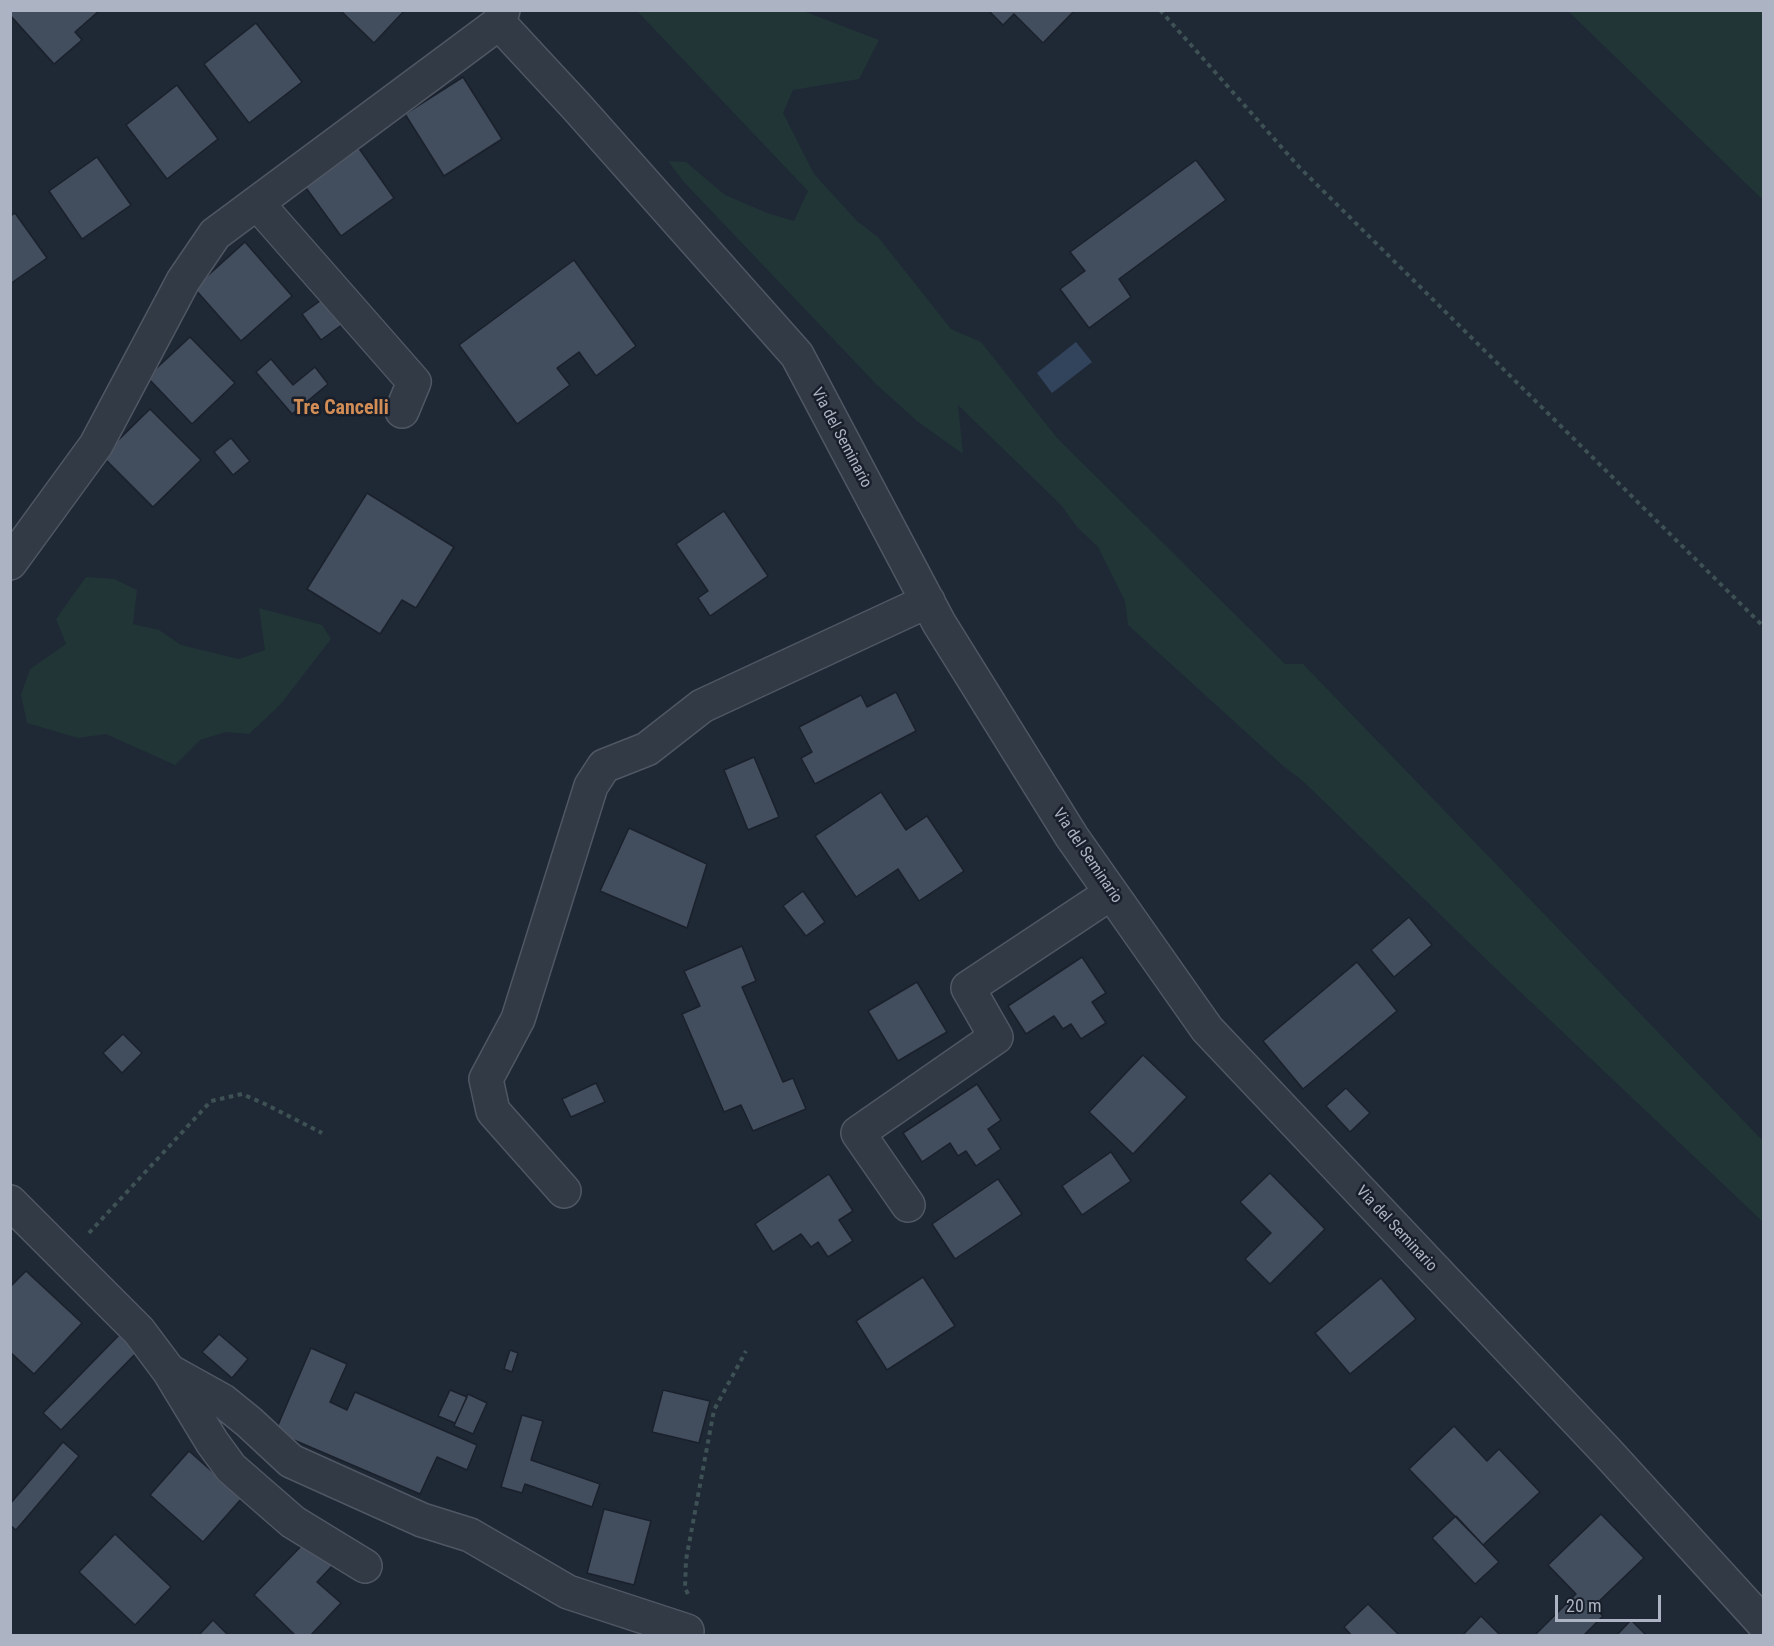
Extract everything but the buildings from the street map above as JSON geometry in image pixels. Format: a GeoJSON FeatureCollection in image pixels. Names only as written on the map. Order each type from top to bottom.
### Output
{"type":"FeatureCollection","features":[{"type":"Feature","properties":{"kind":"street"},"geometry":{"type":"LineString","coordinates":[[10,563],[96,445],[183,281],[215,234],[501,17]]}},
{"type":"Feature","properties":{"kind":"street","name":"Via del Seminario"},"geometry":{"type":"LineString","coordinates":[[501,17],[576,106],[797,355],[939,623],[1072,837],[1207,1029],[1608,1453],[1764,1624]]}},
{"type":"Feature","properties":{"kind":"street"},"geometry":{"type":"LineString","coordinates":[[257,203],[414,382],[402,411]]}},
{"type":"Feature","properties":{"kind":"street"},"geometry":{"type":"LineString","coordinates":[[564,1191],[493,1111],[486,1079],[518,1019],[591,786],[604,766],[647,749],[702,706],[928,601]]}},
{"type":"Feature","properties":{"kind":"street"},"geometry":{"type":"LineString","coordinates":[[908,1205],[858,1133],[996,1037],[968,988],[1111,893]]}},
{"type":"Feature","properties":{"kind":"street"},"geometry":{"type":"LineString","coordinates":[[10,1202],[139,1330],[169,1371],[212,1442],[231,1468],[293,1522],[365,1566]]}},
{"type":"Feature","properties":{"kind":"street"},"geometry":{"type":"LineString","coordinates":[[169,1371],[222,1401],[249,1422],[291,1461],[422,1520],[470,1535],[567,1592],[687,1630]]}},
{"type":"Feature","properties":{"kind":"path"},"geometry":{"type":"LineString","coordinates":[[1160,10],[1300,168],[1764,627]]}},
{"type":"Feature","properties":{"kind":"path"},"geometry":{"type":"LineString","coordinates":[[66,1258],[211,1101],[242,1094],[321,1133]]}},
{"type":"Feature","properties":{"kind":"path"},"geometry":{"type":"LineString","coordinates":[[687,1630],[699,1627],[695,1609],[686,1588],[686,1560],[714,1410],[746,1352]]}},
{"type":"Feature","properties":{"kind":"green space"},"geometry":{"type":"Polygon","coordinates":[[[641,10],[803,11],[879,40],[859,79],[793,90],[783,113],[814,174],[857,221],[878,237],[951,329],[981,342],[1057,438],[1285,664],[1303,664],[1763,1141],[1763,1222],[1491,964],[1304,782],[1282,765],[1128,625],[1125,601],[1098,547],[1077,527],[1061,505],[958,405],[963,454],[917,421],[876,384],[683,181],[668,161],[686,162],[725,195],[770,214],[794,221],[808,191],[638,12],[641,10]]]}},
{"type":"Feature","properties":{"kind":"green space"},"geometry":{"type":"Polygon","coordinates":[[[1568,11],[1763,11],[1763,200],[1568,11]]]}},
{"type":"Feature","properties":{"kind":"green space"},"geometry":{"type":"Polygon","coordinates":[[[86,577],[114,579],[137,590],[133,624],[159,630],[181,645],[239,659],[265,650],[259,608],[322,625],[331,639],[280,705],[249,734],[226,732],[200,740],[175,765],[106,734],[78,738],[27,723],[21,695],[30,669],[66,644],[56,619],[86,577]]]}},
{"type":"Feature","properties":{"kind":"water"},"geometry":{"type":"Polygon","coordinates":[[[1076,342],[1092,362],[1052,393],[1037,373],[1076,342]]]}},
{"type":"Feature","properties":{"kind":"district","name":"Tre Cancelli"},"geometry":{"type":"Point","coordinates":[341,409]}}]}
